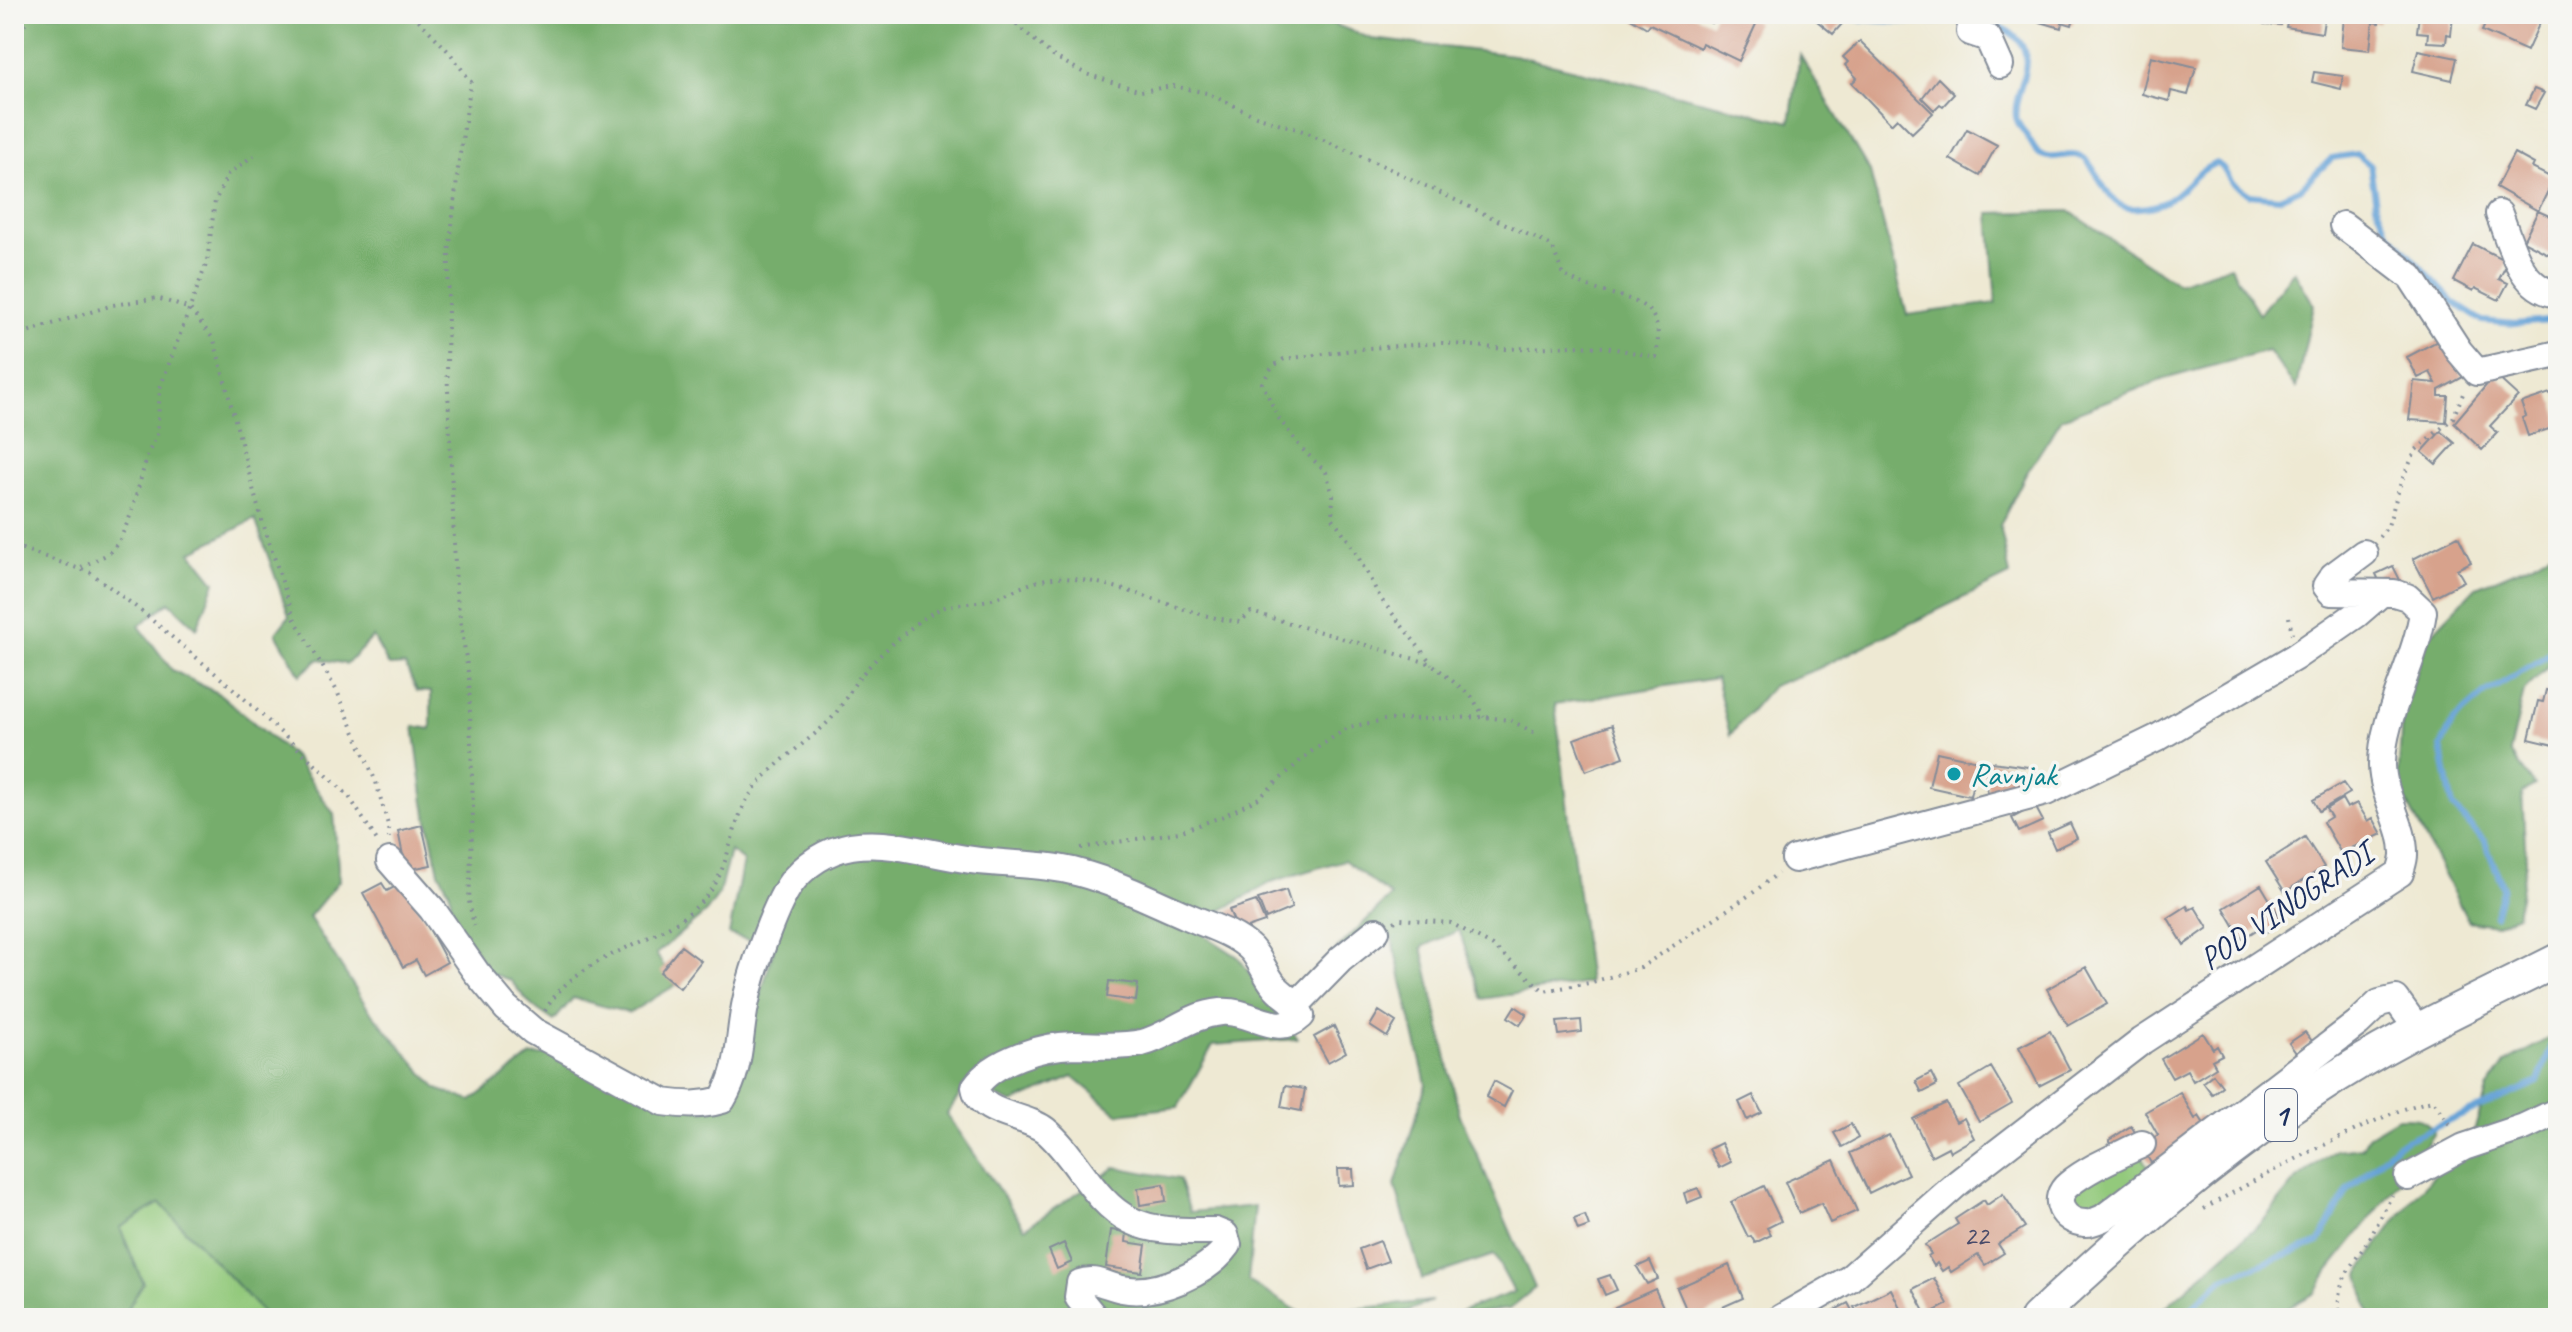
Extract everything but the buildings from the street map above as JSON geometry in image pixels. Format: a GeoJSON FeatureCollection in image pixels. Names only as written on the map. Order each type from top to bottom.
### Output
{"type":"FeatureCollection","features":[{"type":"Feature","properties":{"kind":"main road","name":"1"},"geometry":{"type":"LineString","coordinates":[[2037,1318],[2133,1229],[2224,1155],[2318,1088],[2419,1031],[2558,960]]}},
{"type":"Feature","properties":{"kind":"street"},"geometry":{"type":"LineString","coordinates":[[1971,18],[1970,32],[1988,38],[2000,65]]}},
{"type":"Feature","properties":{"kind":"street"},"geometry":{"type":"LineString","coordinates":[[2499,214],[2520,268],[2531,283],[2545,293],[2558,294]]}},
{"type":"Feature","properties":{"kind":"street"},"geometry":{"type":"LineString","coordinates":[[2343,225],[2411,277],[2459,351],[2477,372],[2558,354]]}},
{"type":"Feature","properties":{"kind":"street"},"geometry":{"type":"LineString","coordinates":[[2364,553],[2333,576],[2326,586],[2331,592],[2379,595]]}},
{"type":"Feature","properties":{"kind":"street","name":"POD VINOGRADI"},"geometry":{"type":"LineString","coordinates":[[1781,1318],[1849,1279],[1959,1182],[2142,1041],[2400,873],[2404,855],[2385,790],[2382,766],[2389,725],[2419,639],[2423,612],[2407,597],[2394,593],[2379,595]]}},
{"type":"Feature","properties":{"kind":"street"},"geometry":{"type":"LineString","coordinates":[[1795,859],[2046,792],[2157,738],[2281,665],[2357,614],[2379,595]]}},
{"type":"Feature","properties":{"kind":"street"},"geometry":{"type":"LineString","coordinates":[[390,861],[432,909],[476,972],[506,1008],[533,1031],[663,1102],[700,1106],[722,1100],[734,1081],[746,1001],[776,912],[793,879],[817,858],[844,848],[874,844],[917,848],[967,859],[1079,872],[1223,932],[1250,949],[1274,986],[1297,1004],[1301,1016],[1292,1024],[1281,1027],[1253,1016],[1223,1011],[1192,1017],[1144,1043],[1110,1047],[1072,1045],[1042,1051],[1008,1062],[983,1076],[975,1087],[977,1098],[987,1107],[1034,1122],[1055,1139],[1104,1200],[1128,1219],[1161,1229],[1215,1231],[1225,1235],[1228,1245],[1218,1258],[1180,1280],[1151,1289],[1124,1290],[1089,1280],[1080,1283],[1078,1297],[1095,1318]]}},
{"type":"Feature","properties":{"kind":"street"},"geometry":{"type":"LineString","coordinates":[[1297,1004],[1341,959],[1376,931]]}},
{"type":"Feature","properties":{"kind":"street"},"geometry":{"type":"LineString","coordinates":[[2142,1144],[2066,1186],[2058,1200],[2060,1210],[2070,1219],[2086,1224],[2103,1218],[2358,1023],[2379,1003],[2396,999],[2419,1031]]}},
{"type":"Feature","properties":{"kind":"street"},"geometry":{"type":"LineString","coordinates":[[2408,1177],[2464,1147],[2524,1127],[2558,1111]]}},
{"type":"Feature","properties":{"kind":"path"},"geometry":{"type":"LineString","coordinates":[[14,37],[33,14]]}},
{"type":"Feature","properties":{"kind":"path"},"geometry":{"type":"LineString","coordinates":[[413,14],[450,53],[471,82],[449,254],[447,364],[456,590],[469,679],[473,810],[469,901],[475,930]]}},
{"type":"Feature","properties":{"kind":"path"},"geometry":{"type":"LineString","coordinates":[[1004,14],[1053,56],[1086,74],[1141,91],[1173,86],[1207,93],[1388,168],[1552,246],[1563,275],[1586,286],[1631,298],[1651,312],[1660,337],[1656,357],[1606,347],[1506,349],[1443,343],[1369,348],[1284,359],[1272,367],[1262,383],[1278,417],[1301,448],[1326,472],[1333,496],[1332,517],[1351,544],[1381,599],[1432,664],[1472,697],[1484,717]]}},
{"type":"Feature","properties":{"kind":"path"},"geometry":{"type":"LineString","coordinates":[[81,567],[108,554],[119,542],[131,514],[148,453],[157,436],[160,388],[207,262],[215,201],[228,174],[254,155]]}},
{"type":"Feature","properties":{"kind":"path"},"geometry":{"type":"LineString","coordinates":[[14,336],[113,305],[157,298],[190,309],[214,340],[259,511],[294,618],[337,691],[376,782],[388,825],[390,861]]}},
{"type":"Feature","properties":{"kind":"path"},"geometry":{"type":"LineString","coordinates":[[2364,553],[2388,526],[2401,482],[2416,450],[2453,418],[2477,372]]}},
{"type":"Feature","properties":{"kind":"path"},"geometry":{"type":"LineString","coordinates":[[14,546],[81,567],[140,610],[236,691],[348,795],[390,861]]}},
{"type":"Feature","properties":{"kind":"path"},"geometry":{"type":"LineString","coordinates":[[533,1031],[554,994],[573,976],[696,908],[712,890],[748,798],[782,760],[830,721],[860,676],[912,627],[941,609],[992,599],[1033,582],[1063,578],[1125,589],[1212,619],[1240,622],[1251,612],[1432,664]]}},
{"type":"Feature","properties":{"kind":"path"},"geometry":{"type":"LineString","coordinates":[[1076,848],[1179,832],[1221,817],[1259,798],[1309,753],[1349,727],[1385,720],[1484,717],[1510,720],[1535,733]]}},
{"type":"Feature","properties":{"kind":"path"},"geometry":{"type":"LineString","coordinates":[[1376,931],[1401,919],[1451,923],[1493,946],[1544,991],[1589,983],[1640,968],[1754,892],[1795,859]]}},
{"type":"Feature","properties":{"kind":"path"},"geometry":{"type":"LineString","coordinates":[[2200,1211],[2266,1173],[2418,1104],[2433,1101],[2458,1137]]}},
{"type":"Feature","properties":{"kind":"path"},"geometry":{"type":"LineString","coordinates":[[2341,1318],[2343,1276],[2368,1241],[2393,1193],[2408,1177]]}},
{"type":"Feature","properties":{"kind":"green space"},"geometry":{"type":"Polygon","coordinates":[[[14,14],[1308,14],[1372,39],[1514,55],[1790,122],[1800,55],[1870,172],[1907,315],[1996,303],[1989,213],[2069,211],[2177,283],[2230,266],[2259,314],[2294,271],[2314,305],[2296,388],[2268,351],[2164,379],[2062,418],[2026,474],[2000,525],[2010,575],[1817,669],[1772,686],[1730,735],[1716,678],[1555,704],[1589,983],[1482,999],[1459,930],[1422,947],[1459,1113],[1535,1288],[1509,1309],[1446,1317],[1514,1292],[1494,1255],[1422,1279],[1395,1185],[1426,1084],[1392,938],[1337,949],[1391,896],[1344,860],[1274,881],[1192,927],[1238,957],[1297,1039],[1213,1045],[1178,1107],[1118,1114],[1073,1077],[1012,1103],[968,1083],[947,1114],[1025,1228],[1116,1167],[1179,1179],[1190,1212],[1255,1206],[1248,1281],[1303,1314],[1432,1301],[1390,1318],[268,1318],[160,1203],[120,1228],[143,1283],[122,1318],[14,1318],[14,14]],[[255,519],[191,552],[215,582],[197,628],[169,602],[139,626],[172,670],[221,695],[294,757],[334,814],[339,881],[309,917],[369,1010],[437,1089],[471,1101],[531,1056],[571,1053],[705,1111],[753,1022],[774,948],[729,934],[743,861],[730,851],[719,894],[706,912],[656,954],[676,985],[629,1013],[573,998],[554,1021],[531,1005],[510,980],[490,973],[452,917],[450,893],[439,872],[424,803],[414,726],[431,729],[431,692],[417,691],[405,665],[389,666],[373,637],[347,664],[319,659],[300,675],[276,633],[289,616],[255,519]]]}},
{"type":"Feature","properties":{"kind":"green space"},"geometry":{"type":"Polygon","coordinates":[[[2558,547],[2558,641],[2546,669],[2524,691],[2510,752],[2535,786],[2522,793],[2526,861],[2517,915],[2495,925],[2468,921],[2398,785],[2402,714],[2429,636],[2476,587],[2533,563],[2558,547]]]}},
{"type":"Feature","properties":{"kind":"green space"},"geometry":{"type":"Polygon","coordinates":[[[2558,1033],[2558,1318],[2371,1318],[2359,1275],[2374,1250],[2430,1180],[2466,1155],[2488,1088],[2505,1063],[2558,1033]]]}},
{"type":"Feature","properties":{"kind":"green space"},"geometry":{"type":"Polygon","coordinates":[[[2398,1118],[2423,1121],[2434,1133],[2410,1169],[2329,1270],[2315,1293],[2270,1318],[2153,1318],[2264,1220],[2297,1179],[2335,1150],[2362,1147],[2368,1136],[2398,1118]]]}},
{"type":"Feature","properties":{"kind":"green space"},"geometry":{"type":"Polygon","coordinates":[[[2139,1150],[2150,1170],[2092,1213],[2073,1209],[2071,1193],[2139,1150]]]}},
{"type":"Feature","properties":{"kind":"green space"},"geometry":{"type":"Polygon","coordinates":[[[160,1203],[268,1318],[122,1318],[143,1283],[120,1228],[160,1203]]]}},
{"type":"Feature","properties":{"kind":"waterway"},"geometry":{"type":"LineString","coordinates":[[1847,14],[1856,19],[1918,23],[1965,20]]}},
{"type":"Feature","properties":{"kind":"waterway"},"geometry":{"type":"LineString","coordinates":[[1976,21],[1998,26],[2021,43],[2026,63],[2016,117],[2038,153],[2050,157],[2072,155],[2084,158],[2111,198],[2121,206],[2139,208],[2164,202],[2216,163],[2232,183],[2250,195],[2279,198],[2300,189],[2332,158],[2357,154],[2370,165],[2376,204],[2388,232],[2454,303],[2482,321],[2515,324],[2558,320]]}},
{"type":"Feature","properties":{"kind":"waterway"},"geometry":{"type":"LineString","coordinates":[[2495,916],[2503,887],[2485,842],[2453,807],[2441,747],[2453,721],[2484,694],[2544,658],[2558,643]]}},
{"type":"Feature","properties":{"kind":"waterway"},"geometry":{"type":"LineString","coordinates":[[2180,1318],[2223,1279],[2319,1242],[2348,1190],[2397,1144],[2538,1082],[2552,1045]]}},
{"type":"Feature","properties":{"kind":"place","name":"Ravnjak"},"geometry":{"type":"Point","coordinates":[1954,774]}}]}
